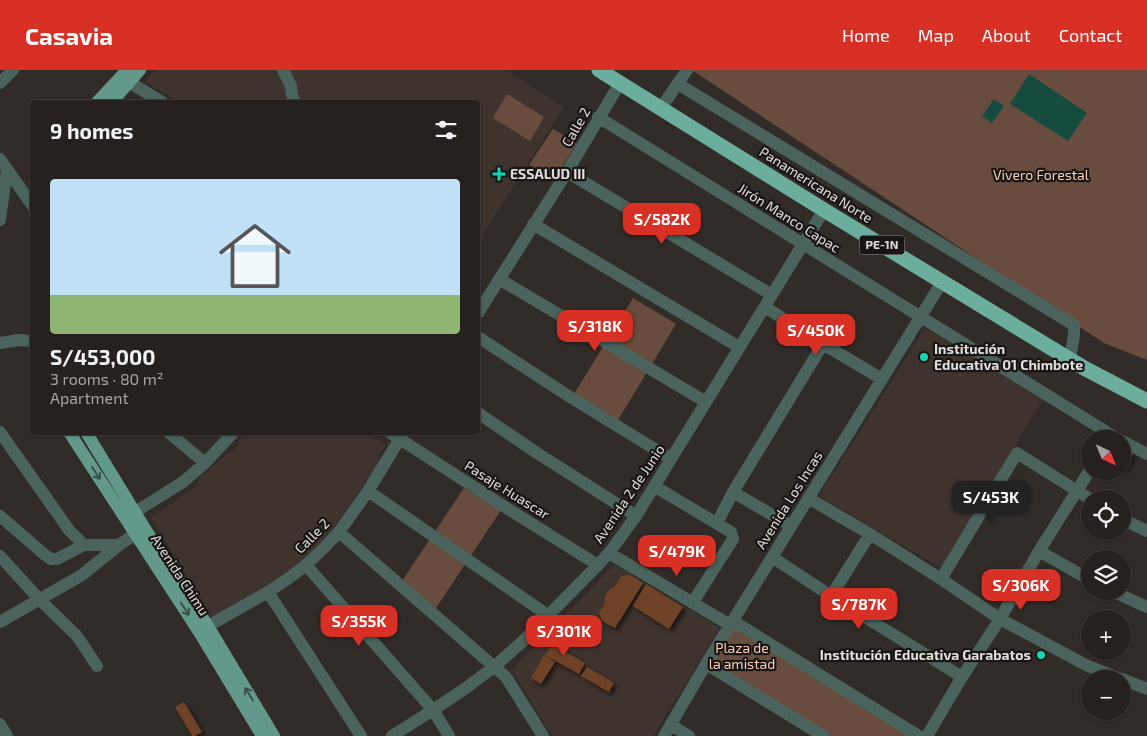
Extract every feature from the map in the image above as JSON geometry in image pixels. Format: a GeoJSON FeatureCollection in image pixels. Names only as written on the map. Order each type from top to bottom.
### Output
{"type":"FeatureCollection","features":[{"type":"Feature","properties":{"kind":"highway","name":"Panamericana Norte"},"geometry":{"type":"LineString","coordinates":[[599,70],[942,282],[1093,373],[1147,401]]}},
{"type":"Feature","properties":{"kind":"main road"},"geometry":{"type":"LineString","coordinates":[[99,100],[125,74],[140,70]]}},
{"type":"Feature","properties":{"kind":"main road"},"geometry":{"type":"LineString","coordinates":[[113,100],[125,74]]}},
{"type":"Feature","properties":{"kind":"main road","name":"Avenida Chimu"},"geometry":{"type":"LineString","coordinates":[[71,435],[208,626],[274,736]]}},
{"type":"Feature","properties":{"kind":"main road","name":"Avenida Chimu"},"geometry":{"type":"LineString","coordinates":[[88,435],[136,512],[140,530],[262,736]]}},
{"type":"Feature","properties":{"kind":"street"},"geometry":{"type":"LineString","coordinates":[[0,84],[13,70]]}},
{"type":"Feature","properties":{"kind":"street"},"geometry":{"type":"LineString","coordinates":[[283,70],[292,86],[294,100]]}},
{"type":"Feature","properties":{"kind":"street"},"geometry":{"type":"LineString","coordinates":[[661,108],[687,70]]}},
{"type":"Feature","properties":{"kind":"street"},"geometry":{"type":"LineString","coordinates":[[125,74],[159,100]]}},
{"type":"Feature","properties":{"kind":"street","name":"Calle 2"},"geometry":{"type":"LineString","coordinates":[[480,304],[499,278],[567,172],[598,117],[620,83]]}},
{"type":"Feature","properties":{"kind":"street"},"geometry":{"type":"LineString","coordinates":[[678,84],[1074,325],[1070,359]]}},
{"type":"Feature","properties":{"kind":"street","name":"Jirón Manco Capac"},"geometry":{"type":"LineString","coordinates":[[598,117],[1101,430]]}},
{"type":"Feature","properties":{"kind":"street"},"geometry":{"type":"LineString","coordinates":[[3,164],[30,202]]}},
{"type":"Feature","properties":{"kind":"street"},"geometry":{"type":"LineString","coordinates":[[0,220],[3,164]]}},
{"type":"Feature","properties":{"kind":"street"},"geometry":{"type":"LineString","coordinates":[[567,172],[772,295]]}},
{"type":"Feature","properties":{"kind":"street"},"geometry":{"type":"LineString","coordinates":[[19,186],[30,183]]}},
{"type":"Feature","properties":{"kind":"street","name":"Avenida 2 de Junio"},"geometry":{"type":"LineString","coordinates":[[392,736],[466,688],[495,666],[549,616],[609,553],[636,516],[824,210]]}},
{"type":"Feature","properties":{"kind":"street"},"geometry":{"type":"LineString","coordinates":[[533,224],[739,347]]}},
{"type":"Feature","properties":{"kind":"street"},"geometry":{"type":"LineString","coordinates":[[499,278],[706,402]]}},
{"type":"Feature","properties":{"kind":"street","name":"Avenida Los Incas"},"geometry":{"type":"LineString","coordinates":[[664,736],[706,664],[942,282]]}},
{"type":"Feature","properties":{"kind":"street"},"geometry":{"type":"LineString","coordinates":[[765,307],[882,379]]}},
{"type":"Feature","properties":{"kind":"street"},"geometry":{"type":"LineString","coordinates":[[480,338],[570,397],[671,459]]}},
{"type":"Feature","properties":{"kind":"street"},"geometry":{"type":"LineString","coordinates":[[0,343],[19,340],[30,341]]}},
{"type":"Feature","properties":{"kind":"street"},"geometry":{"type":"LineString","coordinates":[[717,523],[733,492],[823,344]]}},
{"type":"Feature","properties":{"kind":"street"},"geometry":{"type":"LineString","coordinates":[[480,414],[636,516]]}},
{"type":"Feature","properties":{"kind":"street"},"geometry":{"type":"LineString","coordinates":[[0,432],[69,530],[84,545]]}},
{"type":"Feature","properties":{"kind":"street"},"geometry":{"type":"LineString","coordinates":[[172,435],[205,463]]}},
{"type":"Feature","properties":{"kind":"street"},"geometry":{"type":"LineString","coordinates":[[136,512],[183,482],[205,463],[231,435]]}},
{"type":"Feature","properties":{"kind":"street","name":"Calle 2"},"geometry":{"type":"LineString","coordinates":[[208,626],[289,578],[306,565],[339,532],[368,491],[398,435]]}},
{"type":"Feature","properties":{"kind":"street","name":"Pasaje Huascar"},"geometry":{"type":"LineString","coordinates":[[398,435],[497,502],[598,565]]}},
{"type":"Feature","properties":{"kind":"street","name":"Jirón Manco Capac"},"geometry":{"type":"LineString","coordinates":[[1131,446],[1147,454]]}},
{"type":"Feature","properties":{"kind":"street"},"geometry":{"type":"LineString","coordinates":[[941,579],[1017,453],[1081,494]]}},
{"type":"Feature","properties":{"kind":"street"},"geometry":{"type":"LineString","coordinates":[[926,736],[1000,619],[1083,480]]}},
{"type":"Feature","properties":{"kind":"street"},"geometry":{"type":"LineString","coordinates":[[654,486],[731,532],[733,539],[693,602]]}},
{"type":"Feature","properties":{"kind":"street"},"geometry":{"type":"LineString","coordinates":[[368,491],[549,616]]}},
{"type":"Feature","properties":{"kind":"street"},"geometry":{"type":"LineString","coordinates":[[733,492],[791,526]]}},
{"type":"Feature","properties":{"kind":"street"},"geometry":{"type":"LineString","coordinates":[[808,498],[870,534],[1000,619],[1086,666],[1097,670]]}},
{"type":"Feature","properties":{"kind":"street"},"geometry":{"type":"LineString","coordinates":[[0,516],[52,559],[57,559],[84,545],[119,545]]}},
{"type":"Feature","properties":{"kind":"street"},"geometry":{"type":"LineString","coordinates":[[1131,523],[1147,531]]}},
{"type":"Feature","properties":{"kind":"street"},"geometry":{"type":"LineString","coordinates":[[0,622],[82,575],[140,530]]}},
{"type":"Feature","properties":{"kind":"street"},"geometry":{"type":"LineString","coordinates":[[339,532],[506,676],[543,736]]}},
{"type":"Feature","properties":{"kind":"street"},"geometry":{"type":"LineString","coordinates":[[831,596],[870,534]]}},
{"type":"Feature","properties":{"kind":"street"},"geometry":{"type":"LineString","coordinates":[[1040,550],[1081,575]]}},
{"type":"Feature","properties":{"kind":"street"},"geometry":{"type":"LineString","coordinates":[[609,553],[732,623],[919,736]]}},
{"type":"Feature","properties":{"kind":"street"},"geometry":{"type":"LineString","coordinates":[[0,556],[40,600],[77,636],[97,666]]}},
{"type":"Feature","properties":{"kind":"street"},"geometry":{"type":"LineString","coordinates":[[772,557],[962,677]]}},
{"type":"Feature","properties":{"kind":"street"},"geometry":{"type":"LineString","coordinates":[[306,565],[433,710],[449,736]]}},
{"type":"Feature","properties":{"kind":"street"},"geometry":{"type":"LineString","coordinates":[[268,592],[361,736]]}},
{"type":"Feature","properties":{"kind":"street"},"geometry":{"type":"LineString","coordinates":[[1130,600],[1147,607]]}},
{"type":"Feature","properties":{"kind":"street"},"geometry":{"type":"LineString","coordinates":[[706,664],[823,736]]}},
{"type":"Feature","properties":{"kind":"street"},"geometry":{"type":"LineString","coordinates":[[1131,683],[1147,689]]}},
{"type":"Feature","properties":{"kind":"street"},"geometry":{"type":"LineString","coordinates":[[0,724],[7,736]]}},
{"type":"Feature","properties":{"kind":"street"},"geometry":{"type":"LineString","coordinates":[[671,725],[689,736]]}},
{"type":"Feature","properties":{"kind":"shaded area","name":"ESSALUD III"},"geometry":{"type":"Polygon","coordinates":[[[155,70],[505,70],[564,107],[480,239],[480,100],[176,100],[145,82],[155,70]]]}},
{"type":"Feature","properties":{"kind":"shaded area"},"geometry":{"type":"Polygon","coordinates":[[[1029,74],[1087,113],[1068,141],[1010,104],[1029,74]]]}},
{"type":"Feature","properties":{"kind":"shaded area"},"geometry":{"type":"Polygon","coordinates":[[[994,99],[1004,106],[992,123],[982,116],[994,99]]]}},
{"type":"Feature","properties":{"kind":"shaded area"},"geometry":{"type":"Polygon","coordinates":[[[925,328],[1043,399],[941,568],[819,496],[925,328]]]}},
{"type":"Feature","properties":{"kind":"shaded area"},"geometry":{"type":"Polygon","coordinates":[[[244,435],[370,435],[386,445],[377,457],[381,459],[328,537],[296,567],[261,592],[213,619],[151,518],[198,485],[197,480],[227,454],[233,452],[239,445],[239,440],[244,435]]]}},
{"type":"Feature","properties":{"kind":"shaded area"},"geometry":{"type":"Polygon","coordinates":[[[615,564],[720,628],[653,736],[552,736],[512,670],[615,564]]]}},
{"type":"Feature","properties":{"kind":"green space","name":"Vivero Forestal"},"geometry":{"type":"Polygon","coordinates":[[[692,70],[1147,70],[1147,360],[1104,343],[692,70]]]}},
{"type":"Feature","properties":{"kind":"green space"},"geometry":{"type":"Polygon","coordinates":[[[507,94],[544,117],[530,141],[493,118],[507,94]]]}},
{"type":"Feature","properties":{"kind":"green space"},"geometry":{"type":"Polygon","coordinates":[[[553,129],[577,143],[554,180],[529,165],[553,129]]]}},
{"type":"Feature","properties":{"kind":"green space"},"geometry":{"type":"Polygon","coordinates":[[[633,298],[676,324],[618,420],[574,394],[633,298]]]}},
{"type":"Feature","properties":{"kind":"green space"},"geometry":{"type":"Polygon","coordinates":[[[464,488],[501,510],[436,608],[402,581],[464,488]]]}},
{"type":"Feature","properties":{"kind":"green space","name":"Plaza de la amistad"},"geometry":{"type":"Polygon","coordinates":[[[733,621],[919,736],[824,736],[706,664],[733,621]]]}},
{"type":"Feature","properties":{"kind":"building"},"geometry":{"type":"Polygon","coordinates":[[[630,575],[643,583],[615,628],[602,621],[599,613],[609,590],[615,586],[621,576],[630,575]]]}},
{"type":"Feature","properties":{"kind":"building"},"geometry":{"type":"Polygon","coordinates":[[[646,584],[683,607],[669,629],[633,606],[646,584]]]}},
{"type":"Feature","properties":{"kind":"building"},"geometry":{"type":"Polygon","coordinates":[[[555,639],[565,645],[562,650],[585,663],[579,674],[545,655],[555,639]]]}},
{"type":"Feature","properties":{"kind":"building"},"geometry":{"type":"Polygon","coordinates":[[[544,655],[555,662],[541,684],[531,678],[544,655]]]}},
{"type":"Feature","properties":{"kind":"building"},"geometry":{"type":"Polygon","coordinates":[[[587,667],[614,683],[609,692],[581,676],[587,667]]]}},
{"type":"Feature","properties":{"kind":"building"},"geometry":{"type":"Polygon","coordinates":[[[184,702],[202,732],[195,736],[192,736],[175,707],[184,702]]]}},
{"type":"Feature","properties":{"kind":"place","name":"ESSALUD III"},"geometry":{"type":"Point","coordinates":[499,174]}},
{"type":"Feature","properties":{"kind":"place","name":"Institución Educativa 01 Chimbote"},"geometry":{"type":"Point","coordinates":[924,357]}},
{"type":"Feature","properties":{"kind":"place","name":"Institución Educativa Garabatos"},"geometry":{"type":"Point","coordinates":[1041,655]}}]}
